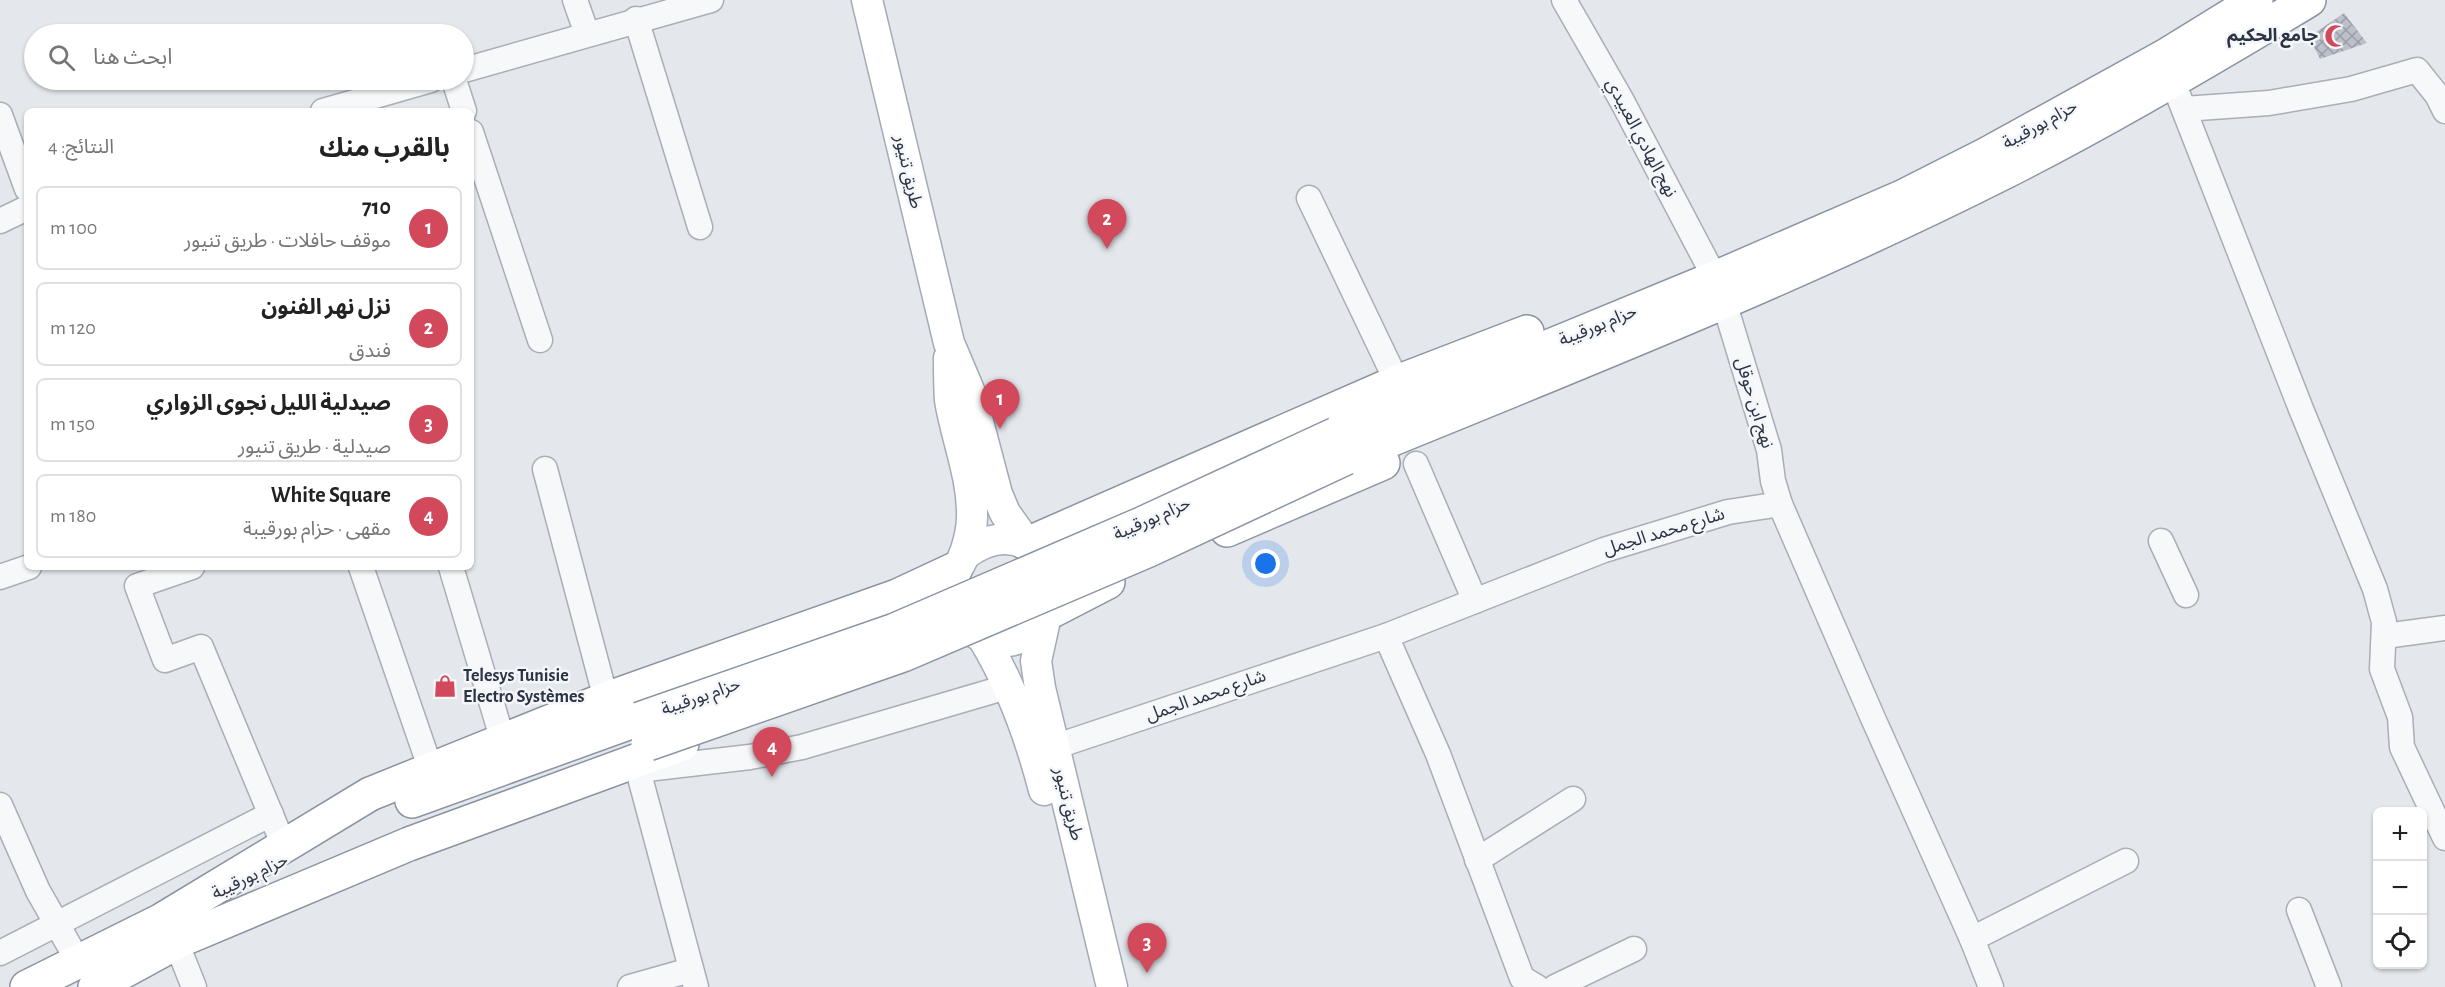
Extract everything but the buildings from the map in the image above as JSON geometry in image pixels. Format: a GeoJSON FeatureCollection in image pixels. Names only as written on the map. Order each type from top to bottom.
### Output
{"type":"FeatureCollection","features":[{"type":"Feature","properties":{"kind":"highway","name":"حزام بورقيبة"},"geometry":{"type":"LineString","coordinates":[[1720,290],[1988,154],[2165,56],[2256,0]]}},
{"type":"Feature","properties":{"kind":"highway","name":"حزام بورقيبة"},"geometry":{"type":"LineString","coordinates":[[27,987],[87,974],[393,808],[640,748],[895,630],[1139,525],[1341,446],[2001,174],[2178,96],[2309,0]]}},
{"type":"Feature","properties":{"kind":"highway"},"geometry":{"type":"LineString","coordinates":[[1027,544],[1397,382],[1600,303],[1720,290]]}},
{"type":"Feature","properties":{"kind":"highway"},"geometry":{"type":"LineString","coordinates":[[1047,617],[1098,586],[1647,351],[1720,290]]}},
{"type":"Feature","properties":{"kind":"highway"},"geometry":{"type":"LineString","coordinates":[[171,930],[284,846],[370,794],[606,699],[897,596],[960,562]]}},
{"type":"Feature","properties":{"kind":"highway"},"geometry":{"type":"LineString","coordinates":[[640,748],[910,668],[983,638]]}},
{"type":"Feature","properties":{"kind":"main road","name":"طريق تنيور"},"geometry":{"type":"LineString","coordinates":[[867,0],[949,344],[971,395],[997,494],[1005,513],[1027,544]]}},
{"type":"Feature","properties":{"kind":"main road","name":"طريق تنيور"},"geometry":{"type":"LineString","coordinates":[[949,344],[950,399],[970,495],[972,516],[960,562]]}},
{"type":"Feature","properties":{"kind":"main road"},"geometry":{"type":"LineString","coordinates":[[993,539],[1010,539],[1027,544],[1041,555],[1051,570],[1055,587],[1053,604],[1047,617],[1032,633],[1016,640],[999,641],[983,638],[969,629],[959,616],[952,601],[951,585],[960,562],[977,545],[993,539]]}},
{"type":"Feature","properties":{"kind":"main road","name":"طريق تنيور"},"geometry":{"type":"LineString","coordinates":[[1047,617],[1036,661],[1054,747],[1112,987]]}},
{"type":"Feature","properties":{"kind":"main road","name":"طريق تنيور"},"geometry":{"type":"LineString","coordinates":[[983,638],[1010,686],[1034,754],[1094,987]]}},
{"type":"Feature","properties":{"kind":"street"},"geometry":{"type":"LineString","coordinates":[[575,0],[587,34]]}},
{"type":"Feature","properties":{"kind":"street"},"geometry":{"type":"LineString","coordinates":[[474,67],[711,0]]}},
{"type":"Feature","properties":{"kind":"street","name":"نهج الهادي العبيدي"},"geometry":{"type":"LineString","coordinates":[[1564,0],[1622,101],[1720,290]]}},
{"type":"Feature","properties":{"kind":"street"},"geometry":{"type":"LineString","coordinates":[[636,20],[700,227]]}},
{"type":"Feature","properties":{"kind":"street"},"geometry":{"type":"LineString","coordinates":[[2445,111],[2437,95],[2417,70],[2351,89],[2269,103],[2178,96],[2301,409],[2375,589],[2384,622],[2382,669],[2400,717],[2402,743],[2445,838]]}},
{"type":"Feature","properties":{"kind":"street"},"geometry":{"type":"LineString","coordinates":[[333,108],[396,90]]}},
{"type":"Feature","properties":{"kind":"street"},"geometry":{"type":"LineString","coordinates":[[457,90],[463,108]]}},
{"type":"Feature","properties":{"kind":"street"},"geometry":{"type":"LineString","coordinates":[[0,115],[24,181]]}},
{"type":"Feature","properties":{"kind":"street"},"geometry":{"type":"LineString","coordinates":[[474,141],[540,340]]}},
{"type":"Feature","properties":{"kind":"street"},"geometry":{"type":"LineString","coordinates":[[1309,198],[1397,382]]}},
{"type":"Feature","properties":{"kind":"street"},"geometry":{"type":"LineString","coordinates":[[0,220],[24,209]]}},
{"type":"Feature","properties":{"kind":"street","name":"نهج ابن حوقل"},"geometry":{"type":"LineString","coordinates":[[1720,290],[1769,450],[1773,481],[1780,504]]}},
{"type":"Feature","properties":{"kind":"street"},"geometry":{"type":"LineString","coordinates":[[1416,464],[1475,601]]}},
{"type":"Feature","properties":{"kind":"street"},"geometry":{"type":"LineString","coordinates":[[545,469],[606,699]]}},
{"type":"Feature","properties":{"kind":"street"},"geometry":{"type":"LineString","coordinates":[[1780,504],[1972,939],[1991,987]]}},
{"type":"Feature","properties":{"kind":"street","name":"شارع محمد الجمل"},"geometry":{"type":"LineString","coordinates":[[1054,747],[1386,636],[1616,547],[1728,512],[1780,504]]}},
{"type":"Feature","properties":{"kind":"street"},"geometry":{"type":"LineString","coordinates":[[2161,541],[2186,595]]}},
{"type":"Feature","properties":{"kind":"street"},"geometry":{"type":"LineString","coordinates":[[0,577],[24,569]]}},
{"type":"Feature","properties":{"kind":"street"},"geometry":{"type":"LineString","coordinates":[[183,570],[137,586],[165,660],[201,647],[284,846]]}},
{"type":"Feature","properties":{"kind":"street"},"geometry":{"type":"LineString","coordinates":[[362,570],[431,770]]}},
{"type":"Feature","properties":{"kind":"street"},"geometry":{"type":"LineString","coordinates":[[452,570],[503,741]]}},
{"type":"Feature","properties":{"kind":"street"},"geometry":{"type":"LineString","coordinates":[[2383,641],[2445,628]]}},
{"type":"Feature","properties":{"kind":"street"},"geometry":{"type":"LineString","coordinates":[[1386,636],[1438,754],[1521,978],[1537,987]]}},
{"type":"Feature","properties":{"kind":"street"},"geometry":{"type":"LineString","coordinates":[[630,987],[693,979],[661,850],[640,748],[750,757],[802,747],[1010,686]]}},
{"type":"Feature","properties":{"kind":"street"},"geometry":{"type":"LineString","coordinates":[[1477,860],[1573,799]]}},
{"type":"Feature","properties":{"kind":"street"},"geometry":{"type":"LineString","coordinates":[[0,805],[22,858],[87,974]]}},
{"type":"Feature","properties":{"kind":"street"},"geometry":{"type":"LineString","coordinates":[[0,953],[271,814]]}},
{"type":"Feature","properties":{"kind":"street"},"geometry":{"type":"LineString","coordinates":[[1972,939],[2126,861]]}},
{"type":"Feature","properties":{"kind":"street"},"geometry":{"type":"LineString","coordinates":[[2299,910],[2329,987]]}},
{"type":"Feature","properties":{"kind":"street"},"geometry":{"type":"LineString","coordinates":[[171,930],[194,987]]}},
{"type":"Feature","properties":{"kind":"street"},"geometry":{"type":"LineString","coordinates":[[1555,987],[1634,949]]}},
{"type":"Feature","properties":{"kind":"place","name":"جامع الحكيم"},"geometry":{"type":"Point","coordinates":[2336,36]}},
{"type":"Feature","properties":{"kind":"place","name":"نزل نهر الفنون"},"geometry":{"type":"Point","coordinates":[1107,249]}},
{"type":"Feature","properties":{"kind":"place","name":"710"},"geometry":{"type":"Point","coordinates":[1000,429]}},
{"type":"Feature","properties":{"kind":"place","name":"Telesys Tunisie Electro Systèmes"},"geometry":{"type":"Point","coordinates":[445,686]}},
{"type":"Feature","properties":{"kind":"place","name":"White Square"},"geometry":{"type":"Point","coordinates":[772,777]}},
{"type":"Feature","properties":{"kind":"place","name":"صيدلية الليل نجوى الزواري"},"geometry":{"type":"Point","coordinates":[1147,973]}}]}
